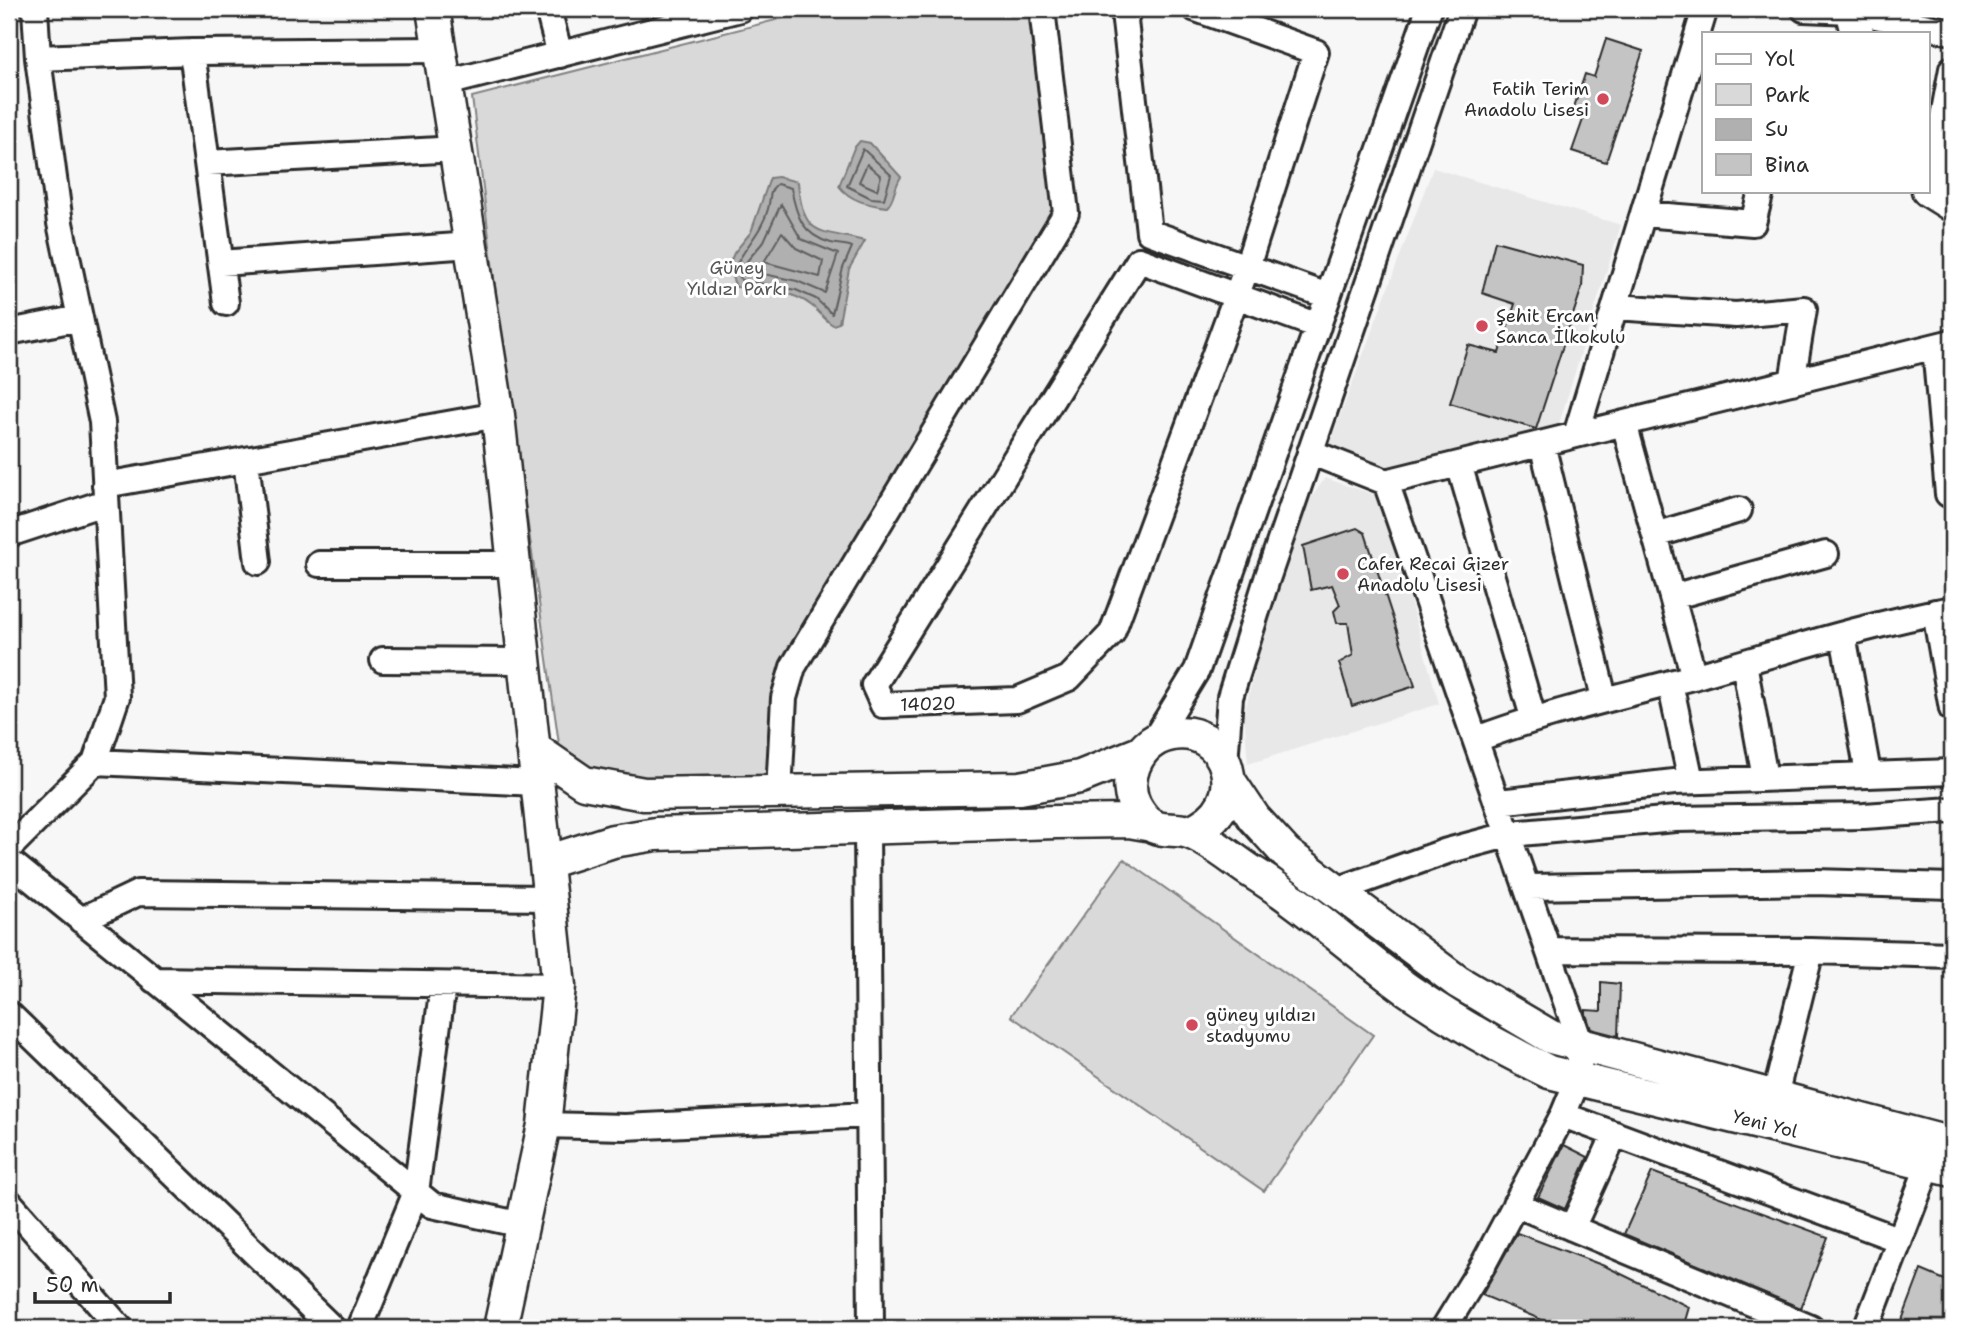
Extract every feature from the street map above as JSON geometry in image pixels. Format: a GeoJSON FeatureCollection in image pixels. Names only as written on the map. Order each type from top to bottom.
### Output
{"type":"FeatureCollection","features":[{"type":"Feature","properties":{"kind":"main road"},"geometry":{"type":"LineString","coordinates":[[433,9],[498,415],[559,986],[544,1125],[500,1328]]}},
{"type":"Feature","properties":{"kind":"main road"},"geometry":{"type":"LineString","coordinates":[[533,748],[584,783],[608,788],[644,794],[779,792],[1020,788],[1080,777],[1146,748],[1168,735],[1185,734],[1202,738],[1216,749],[1254,818],[1286,853],[1458,982],[1551,1037],[1775,1096],[1945,1159]]}},
{"type":"Feature","properties":{"kind":"main road"},"geometry":{"type":"LineString","coordinates":[[1146,748],[1132,769],[1130,786],[1139,813],[1152,825]]}},
{"type":"Feature","properties":{"kind":"main road"},"geometry":{"type":"LineString","coordinates":[[547,862],[613,841],[656,834],[1117,821],[1152,825],[1168,832],[1189,832],[1206,826],[1219,815],[1227,800],[1228,773]]}},
{"type":"Feature","properties":{"kind":"main road","name":"Yeni Yol"},"geometry":{"type":"LineString","coordinates":[[1189,832],[1276,887],[1408,989],[1492,1044],[1549,1072],[1945,1159]]}},
{"type":"Feature","properties":{"kind":"street"},"geometry":{"type":"LineString","coordinates":[[9,848],[95,762],[117,697],[102,422],[60,223],[38,58],[35,9]]}},
{"type":"Feature","properties":{"kind":"street"},"geometry":{"type":"LineString","coordinates":[[548,9],[560,55]]}},
{"type":"Feature","properties":{"kind":"street"},"geometry":{"type":"LineString","coordinates":[[446,83],[560,55],[691,15],[740,9]]}},
{"type":"Feature","properties":{"kind":"street"},"geometry":{"type":"LineString","coordinates":[[779,792],[784,698],[793,667],[1066,213],[1042,9]]}},
{"type":"Feature","properties":{"kind":"street"},"geometry":{"type":"LineString","coordinates":[[1128,9],[1125,21],[1149,232],[1138,244],[1139,260],[1318,326]]}},
{"type":"Feature","properties":{"kind":"street"},"geometry":{"type":"LineString","coordinates":[[1196,9],[1316,52],[1247,267],[1235,295]]}},
{"type":"Feature","properties":{"kind":"street"},"geometry":{"type":"LineString","coordinates":[[1146,748],[1197,670],[1429,9]]}},
{"type":"Feature","properties":{"kind":"street"},"geometry":{"type":"LineString","coordinates":[[1228,773],[1230,697],[1310,452],[1462,9]]}},
{"type":"Feature","properties":{"kind":"street"},"geometry":{"type":"LineString","coordinates":[[1576,435],[1705,9]]}},
{"type":"Feature","properties":{"kind":"street"},"geometry":{"type":"LineString","coordinates":[[1804,9],[1952,32]]}},
{"type":"Feature","properties":{"kind":"street"},"geometry":{"type":"LineString","coordinates":[[38,58],[192,52],[441,50]]}},
{"type":"Feature","properties":{"kind":"street"},"geometry":{"type":"LineString","coordinates":[[192,52],[226,303]]}},
{"type":"Feature","properties":{"kind":"street"},"geometry":{"type":"LineString","coordinates":[[1936,196],[1952,69]]}},
{"type":"Feature","properties":{"kind":"street"},"geometry":{"type":"LineString","coordinates":[[207,163],[457,149]]}},
{"type":"Feature","properties":{"kind":"street"},"geometry":{"type":"LineString","coordinates":[[1643,214],[1753,223],[1761,192]]}},
{"type":"Feature","properties":{"kind":"street"},"geometry":{"type":"LineString","coordinates":[[1149,232],[1328,296]]}},
{"type":"Feature","properties":{"kind":"street"},"geometry":{"type":"LineString","coordinates":[[221,263],[471,245]]}},
{"type":"Feature","properties":{"kind":"street","name":"14020"},"geometry":{"type":"LineString","coordinates":[[1139,260],[874,685],[883,705],[1017,701],[1069,678],[1112,633],[1235,295]]}},
{"type":"Feature","properties":{"kind":"street"},"geometry":{"type":"LineString","coordinates":[[1615,307],[1736,314],[1804,309],[1792,382]]}},
{"type":"Feature","properties":{"kind":"street"},"geometry":{"type":"LineString","coordinates":[[9,332],[80,318]]}},
{"type":"Feature","properties":{"kind":"street"},"geometry":{"type":"LineString","coordinates":[[1310,452],[1386,482],[1944,344],[1948,494]]}},
{"type":"Feature","properties":{"kind":"street"},"geometry":{"type":"LineString","coordinates":[[9,534],[106,493],[246,460],[498,415]]}},
{"type":"Feature","properties":{"kind":"street"},"geometry":{"type":"LineString","coordinates":[[1624,423],[1694,677]]}},
{"type":"Feature","properties":{"kind":"street"},"geometry":{"type":"LineString","coordinates":[[1542,444],[1604,698]]}},
{"type":"Feature","properties":{"kind":"street"},"geometry":{"type":"LineString","coordinates":[[246,460],[258,562]]}},
{"type":"Feature","properties":{"kind":"street"},"geometry":{"type":"LineString","coordinates":[[1459,464],[1533,717]]}},
{"type":"Feature","properties":{"kind":"street"},"geometry":{"type":"LineString","coordinates":[[1386,482],[1529,887],[1581,1045],[1578,1079],[1563,1115],[1444,1328]]}},
{"type":"Feature","properties":{"kind":"street"},"geometry":{"type":"LineString","coordinates":[[1655,535],[1739,510]]}},
{"type":"Feature","properties":{"kind":"street"},"geometry":{"type":"LineString","coordinates":[[1672,597],[1826,554]]}},
{"type":"Feature","properties":{"kind":"street"},"geometry":{"type":"LineString","coordinates":[[319,564],[514,564]]}},
{"type":"Feature","properties":{"kind":"street"},"geometry":{"type":"LineString","coordinates":[[1477,739],[1533,717],[1944,611],[1952,709]]}},
{"type":"Feature","properties":{"kind":"street"},"geometry":{"type":"LineString","coordinates":[[1843,635],[1868,773]]}},
{"type":"Feature","properties":{"kind":"street"},"geometry":{"type":"LineString","coordinates":[[383,660],[524,662]]}},
{"type":"Feature","properties":{"kind":"street"},"geometry":{"type":"LineString","coordinates":[[1744,663],[1765,778]]}},
{"type":"Feature","properties":{"kind":"street"},"geometry":{"type":"LineString","coordinates":[[1670,683],[1691,781]]}},
{"type":"Feature","properties":{"kind":"street"},"geometry":{"type":"LineString","coordinates":[[95,762],[537,783]]}},
{"type":"Feature","properties":{"kind":"street"},"geometry":{"type":"LineString","coordinates":[[1499,802],[1691,781],[1952,772]]}},
{"type":"Feature","properties":{"kind":"street"},"geometry":{"type":"LineString","coordinates":[[1336,890],[1447,851],[1510,834],[1675,819],[1864,816],[1952,810]]}},
{"type":"Feature","properties":{"kind":"street"},"geometry":{"type":"LineString","coordinates":[[867,827],[871,1328]]}},
{"type":"Feature","properties":{"kind":"street"},"geometry":{"type":"LineString","coordinates":[[9,862],[432,1205],[522,1226]]}},
{"type":"Feature","properties":{"kind":"street"},"geometry":{"type":"LineString","coordinates":[[1529,887],[1814,882],[1952,886]]}},
{"type":"Feature","properties":{"kind":"street"},"geometry":{"type":"LineString","coordinates":[[81,920],[138,893],[551,898]]}},
{"type":"Feature","properties":{"kind":"street"},"geometry":{"type":"LineString","coordinates":[[1550,950],[1811,951],[1952,955]]}},
{"type":"Feature","properties":{"kind":"street"},"geometry":{"type":"LineString","coordinates":[[1775,1096],[1811,951]]}},
{"type":"Feature","properties":{"kind":"street"},"geometry":{"type":"LineString","coordinates":[[154,980],[559,986]]}},
{"type":"Feature","properties":{"kind":"street"},"geometry":{"type":"LineString","coordinates":[[360,1328],[416,1192],[443,985]]}},
{"type":"Feature","properties":{"kind":"street"},"geometry":{"type":"LineString","coordinates":[[9,1014],[332,1328]]}},
{"type":"Feature","properties":{"kind":"street"},"geometry":{"type":"LineString","coordinates":[[544,1125],[625,1127],[869,1115]]}},
{"type":"Feature","properties":{"kind":"street"},"geometry":{"type":"LineString","coordinates":[[1563,1115],[1900,1240]]}},
{"type":"Feature","properties":{"kind":"street"},"geometry":{"type":"LineString","coordinates":[[1572,1228],[1615,1134]]}},
{"type":"Feature","properties":{"kind":"street"},"geometry":{"type":"LineString","coordinates":[[1866,1328],[1900,1240],[1945,1159]]}},
{"type":"Feature","properties":{"kind":"street"},"geometry":{"type":"LineString","coordinates":[[9,1202],[120,1328]]}},
{"type":"Feature","properties":{"kind":"street"},"geometry":{"type":"LineString","coordinates":[[1515,1204],[1811,1328]]}},
{"type":"Feature","properties":{"kind":"shaded area"},"geometry":{"type":"Polygon","coordinates":[[[1701,9],[1829,9],[1827,20],[1701,9]]]}},
{"type":"Feature","properties":{"kind":"shaded area","name":"Şehit Ercan Sanca İlkokulu"},"geometry":{"type":"Polygon","coordinates":[[[1433,168],[1621,225],[1558,427],[1389,467],[1328,448],[1433,168]]]}},
{"type":"Feature","properties":{"kind":"shaded area","name":"Cafer Recai Gizer Anadolu Lisesi"},"geometry":{"type":"Polygon","coordinates":[[[1325,478],[1381,497],[1439,704],[1248,764],[1244,715],[1262,640],[1305,507],[1325,478]]]}},
{"type":"Feature","properties":{"kind":"green space","name":"Güney Yıldızı Parkı"},"geometry":{"type":"Polygon","coordinates":[[[819,9],[1035,9],[1066,213],[798,641],[779,792],[597,780],[561,758],[499,320],[472,97],[819,9]]]}},
{"type":"Feature","properties":{"kind":"green space","name":"güney yıldızı stadyumu"},"geometry":{"type":"Polygon","coordinates":[[[1124,859],[1373,1035],[1264,1191],[1011,1016],[1124,859]]]}},
{"type":"Feature","properties":{"kind":"water"},"geometry":{"type":"Polygon","coordinates":[[[860,141],[870,143],[901,177],[887,207],[854,199],[839,186],[854,148],[860,141]]]}},
{"type":"Feature","properties":{"kind":"water"},"geometry":{"type":"Polygon","coordinates":[[[778,177],[798,182],[800,200],[809,223],[825,232],[865,241],[849,269],[839,323],[833,325],[812,306],[795,297],[776,291],[736,287],[728,267],[734,253],[751,232],[770,178],[778,177]]]}},
{"type":"Feature","properties":{"kind":"building"},"geometry":{"type":"Polygon","coordinates":[[[1606,39],[1643,51],[1606,162],[1572,151],[1585,114],[1573,110],[1585,74],[1594,77],[1606,39]]]}},
{"type":"Feature","properties":{"kind":"building"},"geometry":{"type":"Polygon","coordinates":[[[1495,241],[1583,265],[1582,287],[1536,429],[1450,403],[1468,345],[1499,353],[1515,304],[1482,293],[1495,241]]]}},
{"type":"Feature","properties":{"kind":"building"},"geometry":{"type":"Polygon","coordinates":[[[1357,528],[1365,533],[1415,686],[1352,706],[1339,663],[1353,655],[1348,623],[1337,623],[1334,611],[1340,605],[1332,585],[1311,590],[1303,546],[1357,528]]]}},
{"type":"Feature","properties":{"kind":"building"},"geometry":{"type":"Polygon","coordinates":[[[1601,982],[1620,984],[1618,1036],[1591,1029],[1586,1014],[1586,1010],[1601,1011],[1601,982]]]}},
{"type":"Feature","properties":{"kind":"building"},"geometry":{"type":"Polygon","coordinates":[[[1564,1145],[1588,1157],[1565,1209],[1538,1197],[1564,1145]]]}},
{"type":"Feature","properties":{"kind":"building"},"geometry":{"type":"Polygon","coordinates":[[[1652,1172],[1828,1237],[1801,1308],[1624,1234],[1652,1172]]]}},
{"type":"Feature","properties":{"kind":"building"},"geometry":{"type":"Polygon","coordinates":[[[1517,1233],[1607,1267],[1689,1307],[1683,1328],[1561,1328],[1482,1295],[1517,1233]]]}},
{"type":"Feature","properties":{"kind":"building"},"geometry":{"type":"Polygon","coordinates":[[[1921,1270],[1952,1283],[1952,1328],[1899,1328],[1921,1270]]]}},
{"type":"Feature","properties":{"kind":"place","name":"Fatih Terim Anadolu Lisesi"},"geometry":{"type":"Point","coordinates":[1603,99]}},
{"type":"Feature","properties":{"kind":"place","name":"Şehit Ercan Sanca İlkokulu"},"geometry":{"type":"Point","coordinates":[1482,326]}},
{"type":"Feature","properties":{"kind":"place","name":"Cafer Recai Gizer Anadolu Lisesi"},"geometry":{"type":"Point","coordinates":[1343,574]}},
{"type":"Feature","properties":{"kind":"place","name":"güney yıldızı stadyumu"},"geometry":{"type":"Point","coordinates":[1192,1025]}}]}
